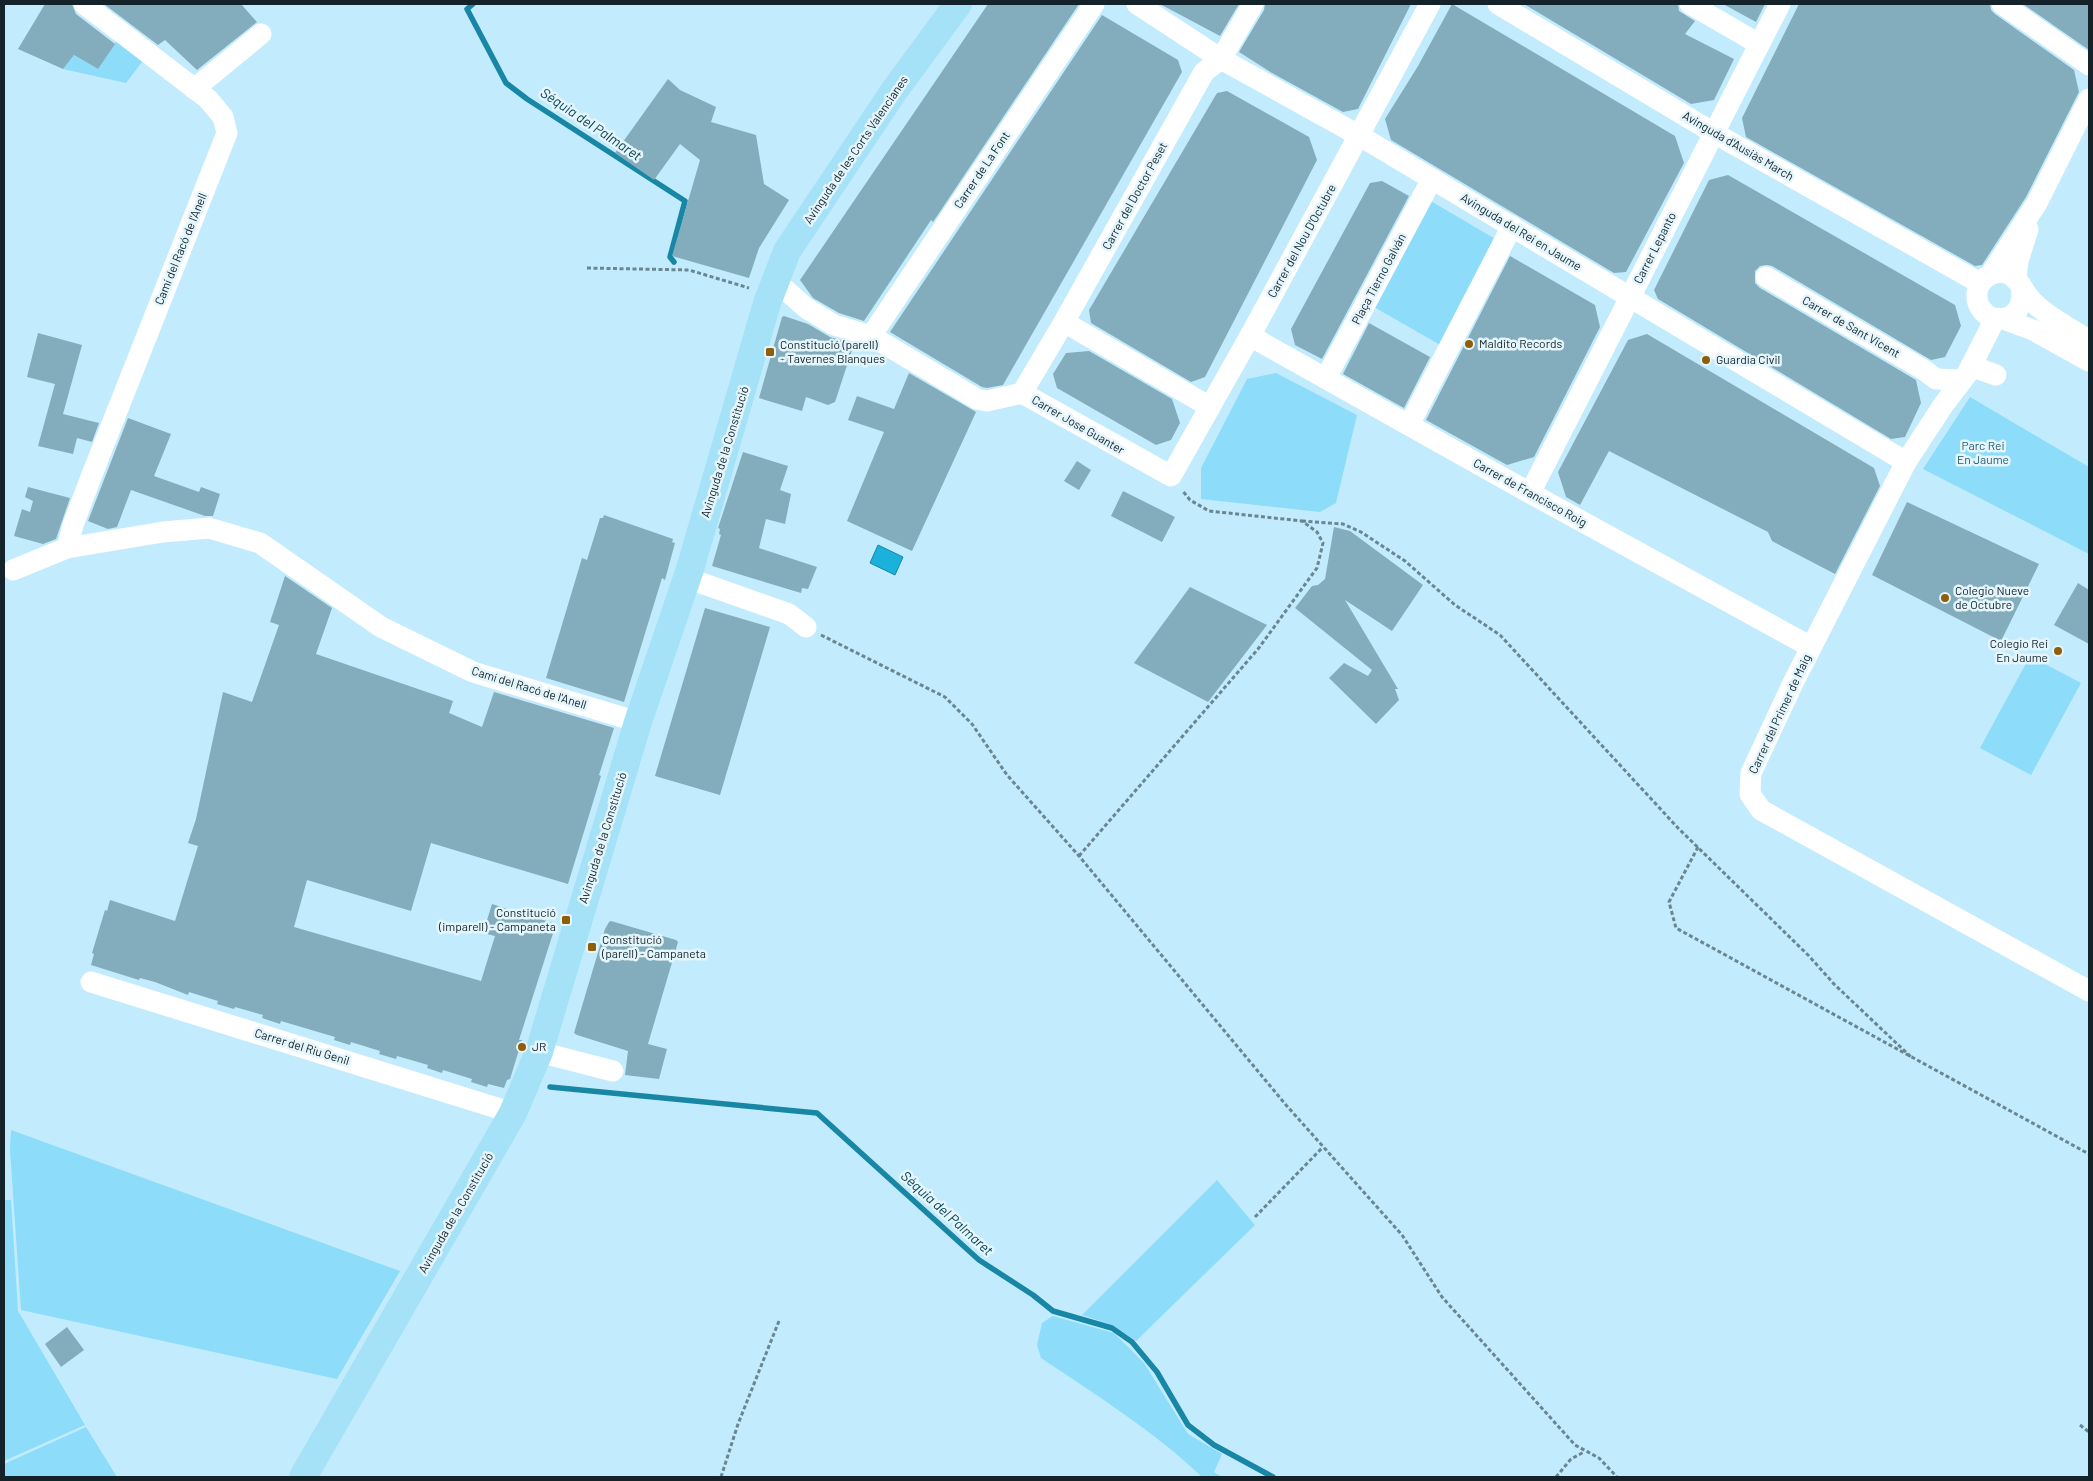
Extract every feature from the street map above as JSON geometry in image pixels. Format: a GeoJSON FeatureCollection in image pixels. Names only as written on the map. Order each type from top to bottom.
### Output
{"type":"FeatureCollection","features":[{"type":"Feature","properties":{"kind":"main road","name":"Avinguda de les Corts Valencianes"},"geometry":{"type":"LineString","coordinates":[[771,294],[787,251],[894,91],[958,4]]}},
{"type":"Feature","properties":{"kind":"main road","name":"Avinguda de la Constitució"},"geometry":{"type":"LineString","coordinates":[[304,1477],[513,1113],[539,1052],[638,722],[687,578],[771,294]]}},
{"type":"Feature","properties":{"kind":"street","name":"Camí del Racó de l'Anell"},"geometry":{"type":"LineString","coordinates":[[67,548],[73,525],[93,472],[227,133],[224,117],[208,100],[84,4]]}},
{"type":"Feature","properties":{"kind":"street","name":"Carrer de La Font"},"geometry":{"type":"LineString","coordinates":[[871,336],[1094,4]]}},
{"type":"Feature","properties":{"kind":"street","name":"Avinguda del Rei en Jaume"},"geometry":{"type":"LineString","coordinates":[[1137,4],[1220,59],[1360,136],[1906,462]]}},
{"type":"Feature","properties":{"kind":"street","name":"Carrer del Doctor Peset"},"geometry":{"type":"LineString","coordinates":[[1022,392],[1064,322],[1204,72],[1220,59],[1252,4]]}},
{"type":"Feature","properties":{"kind":"street","name":"Carrer del Nou D'Octubre"},"geometry":{"type":"LineString","coordinates":[[1171,476],[1360,136],[1430,4]]}},
{"type":"Feature","properties":{"kind":"street","name":"Avinguda d'Ausiàs March"},"geometry":{"type":"LineString","coordinates":[[1498,4],[1714,133],[1985,279]]}},
{"type":"Feature","properties":{"kind":"street"},"geometry":{"type":"LineString","coordinates":[[1690,4],[1759,44]]}},
{"type":"Feature","properties":{"kind":"street","name":"Carrer Lepanto"},"geometry":{"type":"LineString","coordinates":[[1530,493],[1780,4]]}},
{"type":"Feature","properties":{"kind":"street"},"geometry":{"type":"LineString","coordinates":[[2002,4],[2089,65]]}},
{"type":"Feature","properties":{"kind":"street"},"geometry":{"type":"LineString","coordinates":[[194,89],[261,34]]}},
{"type":"Feature","properties":{"kind":"street"},"geometry":{"type":"LineString","coordinates":[[2089,99],[2037,203],[1977,291],[1977,303],[1988,316],[2033,330],[2089,361]]}},
{"type":"Feature","properties":{"kind":"street","name":"Plaça Tierno Galván"},"geometry":{"type":"LineString","coordinates":[[1326,378],[1432,179]]}},
{"type":"Feature","properties":{"kind":"street"},"geometry":{"type":"LineString","coordinates":[[1999,319],[2012,316],[2022,304],[2023,296],[2019,283],[2018,261],[2037,203]]}},
{"type":"Feature","properties":{"kind":"street"},"geometry":{"type":"LineString","coordinates":[[1409,425],[1512,226]]}},
{"type":"Feature","properties":{"kind":"street"},"geometry":{"type":"LineString","coordinates":[[1985,279],[2000,272],[2008,274],[2019,283],[2034,304],[2089,340]]}},
{"type":"Feature","properties":{"kind":"street","name":"Carrer de Sant Vicent"},"geometry":{"type":"LineString","coordinates":[[1766,278],[1936,378],[1967,373],[1996,375]]}},
{"type":"Feature","properties":{"kind":"street","name":"Carrer Jose Guanter"},"geometry":{"type":"LineString","coordinates":[[771,294],[786,290],[806,308],[834,325],[871,336],[977,399],[988,401],[1022,392],[1171,476]]}},
{"type":"Feature","properties":{"kind":"street","name":"Carrer del Primer de Maig"},"geometry":{"type":"LineString","coordinates":[[1999,319],[1967,373],[1906,462],[1811,647],[1751,773],[1750,794],[1761,810],[2089,991]]}},
{"type":"Feature","properties":{"kind":"street"},"geometry":{"type":"LineString","coordinates":[[1064,322],[1210,407]]}},
{"type":"Feature","properties":{"kind":"street","name":"Carrer de Francisco Roig"},"geometry":{"type":"LineString","coordinates":[[1250,336],[1530,493],[1811,647]]}},
{"type":"Feature","properties":{"kind":"street"},"geometry":{"type":"LineString","coordinates":[[1936,378],[1944,404]]}},
{"type":"Feature","properties":{"kind":"street","name":"Camí del Racó de l'Anell"},"geometry":{"type":"LineString","coordinates":[[13,570],[67,548],[163,532],[209,528],[260,544],[381,627],[473,672],[638,722]]}},
{"type":"Feature","properties":{"kind":"street"},"geometry":{"type":"LineString","coordinates":[[687,578],[789,614],[806,627]]}},
{"type":"Feature","properties":{"kind":"street","name":"Carrer del Riu Genil"},"geometry":{"type":"LineString","coordinates":[[91,982],[513,1113]]}},
{"type":"Feature","properties":{"kind":"street"},"geometry":{"type":"LineString","coordinates":[[539,1052],[613,1071]]}},
{"type":"Feature","properties":{"kind":"path"},"geometry":{"type":"LineString","coordinates":[[587,268],[689,270],[771,294]]}},
{"type":"Feature","properties":{"kind":"path"},"geometry":{"type":"LineString","coordinates":[[1171,476],[1190,500],[1209,511],[1343,524],[1361,532],[1405,561],[1455,604],[1500,635],[1678,828],[1809,956],[1834,984],[1911,1057]]}},
{"type":"Feature","properties":{"kind":"path"},"geometry":{"type":"LineString","coordinates":[[1079,856],[1258,649],[1317,568],[1323,543],[1317,532],[1302,521]]}},
{"type":"Feature","properties":{"kind":"path"},"geometry":{"type":"LineString","coordinates":[[806,627],[945,696],[972,724],[1006,775],[1079,856],[1286,1105],[1402,1235],[1442,1297],[1575,1446],[1598,1458],[1617,1477]]}},
{"type":"Feature","properties":{"kind":"path"},"geometry":{"type":"LineString","coordinates":[[1698,847],[1669,902],[1676,928],[2089,1154]]}},
{"type":"Feature","properties":{"kind":"path"},"geometry":{"type":"LineString","coordinates":[[1255,1217],[1323,1147]]}},
{"type":"Feature","properties":{"kind":"path"},"geometry":{"type":"LineString","coordinates":[[721,1477],[738,1424],[779,1321]]}},
{"type":"Feature","properties":{"kind":"path"},"geometry":{"type":"LineString","coordinates":[[2080,1426],[2089,1432]]}},
{"type":"Feature","properties":{"kind":"path"},"geometry":{"type":"LineString","coordinates":[[1556,1477],[1571,1459],[1585,1452]]}},
{"type":"Feature","properties":{"kind":"green space"},"geometry":{"type":"Polygon","coordinates":[[[117,40],[145,58],[126,83],[63,69],[74,55],[98,69],[117,40]]]}},
{"type":"Feature","properties":{"kind":"green space"},"geometry":{"type":"Polygon","coordinates":[[[1429,200],[1497,240],[1442,346],[1374,307],[1429,200]]]}},
{"type":"Feature","properties":{"kind":"green space"},"geometry":{"type":"Polygon","coordinates":[[[1276,373],[1357,415],[1336,503],[1320,512],[1201,499],[1201,468],[1247,379],[1276,373]]]}},
{"type":"Feature","properties":{"kind":"green space","name":"Parc Rei En Jaume"},"geometry":{"type":"Polygon","coordinates":[[[1970,397],[2089,467],[2089,554],[1923,469],[1970,397]]]}},
{"type":"Feature","properties":{"kind":"green space"},"geometry":{"type":"Polygon","coordinates":[[[2030,656],[2081,683],[2031,775],[1980,748],[2030,656]]]}},
{"type":"Feature","properties":{"kind":"green space"},"geometry":{"type":"Polygon","coordinates":[[[11,1130],[400,1271],[337,1379],[21,1310],[10,1150],[11,1130]]]}},
{"type":"Feature","properties":{"kind":"green space"},"geometry":{"type":"Polygon","coordinates":[[[1217,1180],[1255,1225],[1136,1341],[1113,1325],[1082,1315],[1217,1180]]]}},
{"type":"Feature","properties":{"kind":"green space"},"geometry":{"type":"Polygon","coordinates":[[[4,1200],[11,1200],[18,1311],[85,1425],[4,1461],[4,1200]]]}},
{"type":"Feature","properties":{"kind":"green space"},"geometry":{"type":"Polygon","coordinates":[[[1053,1316],[1114,1333],[1144,1363],[1188,1434],[1222,1454],[1214,1472],[1222,1477],[1202,1477],[1184,1460],[1144,1429],[1041,1358],[1037,1345],[1042,1323],[1053,1316]]]}},
{"type":"Feature","properties":{"kind":"green space"},"geometry":{"type":"Polygon","coordinates":[[[86,1427],[117,1477],[4,1477],[4,1464],[86,1427]]]}},
{"type":"Feature","properties":{"kind":"shaded area"},"geometry":{"type":"Polygon","coordinates":[[[878,545],[903,557],[895,575],[870,563],[878,545]]]}},
{"type":"Feature","properties":{"kind":"building"},"geometry":{"type":"Polygon","coordinates":[[[45,4],[72,4],[76,14],[115,44],[98,69],[74,55],[63,69],[18,49],[45,4]]]}},
{"type":"Feature","properties":{"kind":"building"},"geometry":{"type":"Polygon","coordinates":[[[104,4],[241,4],[257,22],[197,70],[165,40],[158,45],[104,4]]]}},
{"type":"Feature","properties":{"kind":"building"},"geometry":{"type":"Polygon","coordinates":[[[988,4],[1079,4],[933,222],[931,220],[864,321],[839,313],[813,298],[800,280],[988,4]]]}},
{"type":"Feature","properties":{"kind":"building"},"geometry":{"type":"Polygon","coordinates":[[[1160,4],[1239,4],[1220,36],[1160,4]]]}},
{"type":"Feature","properties":{"kind":"building"},"geometry":{"type":"Polygon","coordinates":[[[1265,4],[1411,4],[1358,109],[1343,112],[1272,73],[1239,52],[1264,10],[1265,4]]]}},
{"type":"Feature","properties":{"kind":"building"},"geometry":{"type":"Polygon","coordinates":[[[1452,4],[1675,136],[1684,163],[1626,272],[1614,273],[1391,140],[1385,119],[1418,66],[1452,4]]]}},
{"type":"Feature","properties":{"kind":"building"},"geometry":{"type":"Polygon","coordinates":[[[1524,4],[1678,4],[1679,11],[1695,21],[1685,34],[1734,59],[1714,100],[1691,104],[1524,4]]]}},
{"type":"Feature","properties":{"kind":"building"},"geometry":{"type":"Polygon","coordinates":[[[1723,4],[1765,4],[1756,22],[1723,4]]]}},
{"type":"Feature","properties":{"kind":"building"},"geometry":{"type":"Polygon","coordinates":[[[1799,4],[1990,4],[1991,10],[1995,14],[2074,70],[2079,92],[2026,197],[1982,265],[1975,266],[1746,137],[1742,118],[1799,4]]]}},
{"type":"Feature","properties":{"kind":"building"},"geometry":{"type":"Polygon","coordinates":[[[2023,4],[2089,4],[2089,50],[2023,4]]]}},
{"type":"Feature","properties":{"kind":"building"},"geometry":{"type":"Polygon","coordinates":[[[1102,15],[1178,60],[1182,72],[1003,385],[982,387],[890,332],[1102,15]]]}},
{"type":"Feature","properties":{"kind":"building"},"geometry":{"type":"Polygon","coordinates":[[[668,79],[680,90],[716,107],[711,122],[756,135],[764,184],[789,200],[759,248],[749,278],[672,256],[700,160],[680,144],[654,180],[615,153],[668,79]]]}},
{"type":"Feature","properties":{"kind":"building"},"geometry":{"type":"Polygon","coordinates":[[[1227,91],[1309,137],[1317,160],[1205,377],[1191,382],[1091,323],[1089,310],[1217,93],[1227,91]]]}},
{"type":"Feature","properties":{"kind":"building"},"geometry":{"type":"Polygon","coordinates":[[[1728,175],[1955,305],[1961,326],[1945,357],[1931,360],[1772,266],[1760,266],[1755,271],[1755,283],[1760,288],[1916,380],[1921,403],[1905,437],[1891,439],[1658,299],[1654,290],[1709,180],[1728,175]]]}},
{"type":"Feature","properties":{"kind":"building"},"geometry":{"type":"Polygon","coordinates":[[[1382,181],[1409,196],[1322,359],[1295,345],[1291,329],[1370,183],[1382,181]]]}},
{"type":"Feature","properties":{"kind":"building"},"geometry":{"type":"Polygon","coordinates":[[[1510,256],[1595,305],[1600,327],[1534,457],[1507,465],[1426,420],[1510,256]]]}},
{"type":"Feature","properties":{"kind":"building"},"geometry":{"type":"Polygon","coordinates":[[[782,317],[808,324],[830,337],[854,344],[835,402],[828,405],[806,397],[802,411],[759,398],[782,317]]]}},
{"type":"Feature","properties":{"kind":"building"},"geometry":{"type":"Polygon","coordinates":[[[1369,323],[1430,357],[1404,408],[1343,374],[1369,323]]]}},
{"type":"Feature","properties":{"kind":"building"},"geometry":{"type":"Polygon","coordinates":[[[38,333],[82,345],[63,414],[99,423],[92,442],[77,438],[73,454],[38,446],[55,384],[27,377],[38,333]]]}},
{"type":"Feature","properties":{"kind":"building"},"geometry":{"type":"Polygon","coordinates":[[[1647,334],[1874,468],[1880,486],[1835,574],[1772,541],[1768,532],[1609,451],[1580,505],[1566,497],[1558,472],[1628,340],[1647,334]]]}},
{"type":"Feature","properties":{"kind":"building"},"geometry":{"type":"Polygon","coordinates":[[[1089,351],[1172,399],[1180,423],[1171,440],[1156,445],[1057,388],[1053,374],[1066,353],[1089,351]]]}},
{"type":"Feature","properties":{"kind":"building"},"geometry":{"type":"Polygon","coordinates":[[[909,373],[976,412],[912,551],[847,521],[884,432],[848,420],[857,396],[894,409],[909,373]]]}},
{"type":"Feature","properties":{"kind":"building"},"geometry":{"type":"Polygon","coordinates":[[[128,418],[171,434],[154,476],[199,492],[201,487],[220,494],[213,516],[205,516],[131,490],[117,527],[108,529],[88,521],[128,418]]]}},
{"type":"Feature","properties":{"kind":"building"},"geometry":{"type":"Polygon","coordinates":[[[743,452],[788,466],[780,490],[791,494],[785,524],[766,519],[759,548],[817,567],[808,589],[802,588],[801,593],[712,566],[721,535],[718,528],[743,452]]]}},
{"type":"Feature","properties":{"kind":"building"},"geometry":{"type":"Polygon","coordinates":[[[1077,461],[1091,470],[1079,490],[1064,481],[1077,461]]]}},
{"type":"Feature","properties":{"kind":"building"},"geometry":{"type":"Polygon","coordinates":[[[28,487],[70,498],[56,539],[43,544],[14,536],[22,509],[30,512],[33,501],[25,497],[28,487]]]}},
{"type":"Feature","properties":{"kind":"building"},"geometry":{"type":"Polygon","coordinates":[[[1123,491],[1175,517],[1162,542],[1111,516],[1123,491]]]}},
{"type":"Feature","properties":{"kind":"building"},"geometry":{"type":"Polygon","coordinates":[[[1907,502],[2039,564],[2001,641],[1872,575],[1907,502]]]}},
{"type":"Feature","properties":{"kind":"building"},"geometry":{"type":"Polygon","coordinates":[[[604,515],[673,539],[672,542],[675,543],[665,580],[662,578],[624,702],[546,678],[582,558],[587,560],[600,518],[603,518],[604,515]]]}},
{"type":"Feature","properties":{"kind":"building"},"geometry":{"type":"Polygon","coordinates":[[[1334,527],[1350,531],[1423,585],[1392,631],[1345,600],[1398,689],[1395,689],[1399,700],[1376,724],[1329,678],[1344,663],[1368,676],[1372,670],[1295,608],[1312,586],[1318,585],[1325,579],[1334,527]]]}},
{"type":"Feature","properties":{"kind":"building"},"geometry":{"type":"Polygon","coordinates":[[[285,576],[332,608],[316,654],[453,701],[449,713],[482,727],[494,692],[614,728],[568,884],[431,843],[411,911],[307,880],[294,927],[481,981],[495,936],[483,933],[492,904],[556,924],[519,1040],[522,1040],[510,1079],[507,1080],[504,1088],[488,1084],[487,1087],[471,1082],[472,1079],[443,1070],[442,1073],[427,1068],[428,1065],[397,1056],[396,1059],[379,1054],[380,1051],[351,1042],[350,1045],[334,1040],[335,1037],[281,1021],[280,1024],[262,1018],[263,1015],[235,1007],[234,1009],[217,1004],[218,1001],[189,992],[188,995],[155,982],[140,978],[139,980],[91,965],[94,954],[92,953],[105,910],[107,911],[110,900],[175,921],[198,846],[188,843],[196,819],[223,692],[252,702],[279,625],[270,622],[285,576]]]}},
{"type":"Feature","properties":{"kind":"building"},"geometry":{"type":"Polygon","coordinates":[[[2078,583],[2089,590],[2089,644],[2054,625],[2078,583]]]}},
{"type":"Feature","properties":{"kind":"building"},"geometry":{"type":"Polygon","coordinates":[[[1190,587],[1267,625],[1208,702],[1134,663],[1190,587]]]}},
{"type":"Feature","properties":{"kind":"building"},"geometry":{"type":"Polygon","coordinates":[[[705,608],[770,627],[720,795],[655,776],[705,608]]]}},
{"type":"Feature","properties":{"kind":"building"},"geometry":{"type":"Polygon","coordinates":[[[611,921],[678,942],[648,1044],[667,1049],[659,1079],[625,1075],[628,1051],[574,1033],[605,929],[611,921]]]}},
{"type":"Feature","properties":{"kind":"building"},"geometry":{"type":"Polygon","coordinates":[[[67,1327],[84,1350],[61,1367],[45,1344],[67,1327]]]}},
{"type":"Feature","properties":{"kind":"waterway","name":"Séquia del Palmaret"},"geometry":{"type":"LineString","coordinates":[[473,4],[467,9],[506,83],[527,99],[685,201],[670,257],[674,262]]}},
{"type":"Feature","properties":{"kind":"waterway","name":"Séquia del Palmaret"},"geometry":{"type":"LineString","coordinates":[[550,1087],[817,1113],[979,1260],[1033,1295],[1053,1311],[1112,1328],[1132,1342],[1157,1372],[1188,1425],[1214,1445],[1273,1477]]}},
{"type":"Feature","properties":{"kind":"place","name":"Maldito Records"},"geometry":{"type":"Point","coordinates":[1469,344]}},
{"type":"Feature","properties":{"kind":"place","name":"Constitució (parell) - Tavernes Blanques"},"geometry":{"type":"Point","coordinates":[770,352]}},
{"type":"Feature","properties":{"kind":"place","name":"Guardia Civil"},"geometry":{"type":"Point","coordinates":[1706,360]}},
{"type":"Feature","properties":{"kind":"place","name":"Colegio Nueve de Octubre"},"geometry":{"type":"Point","coordinates":[1945,598]}},
{"type":"Feature","properties":{"kind":"place","name":"Colegio Rei En Jaume"},"geometry":{"type":"Point","coordinates":[2058,651]}},
{"type":"Feature","properties":{"kind":"place","name":"Constitució (imparell) - Campaneta"},"geometry":{"type":"Point","coordinates":[566,920]}},
{"type":"Feature","properties":{"kind":"place","name":"Constitució (parell) - Campaneta"},"geometry":{"type":"Point","coordinates":[592,947]}},
{"type":"Feature","properties":{"kind":"place","name":"JR"},"geometry":{"type":"Point","coordinates":[522,1047]}}]}
